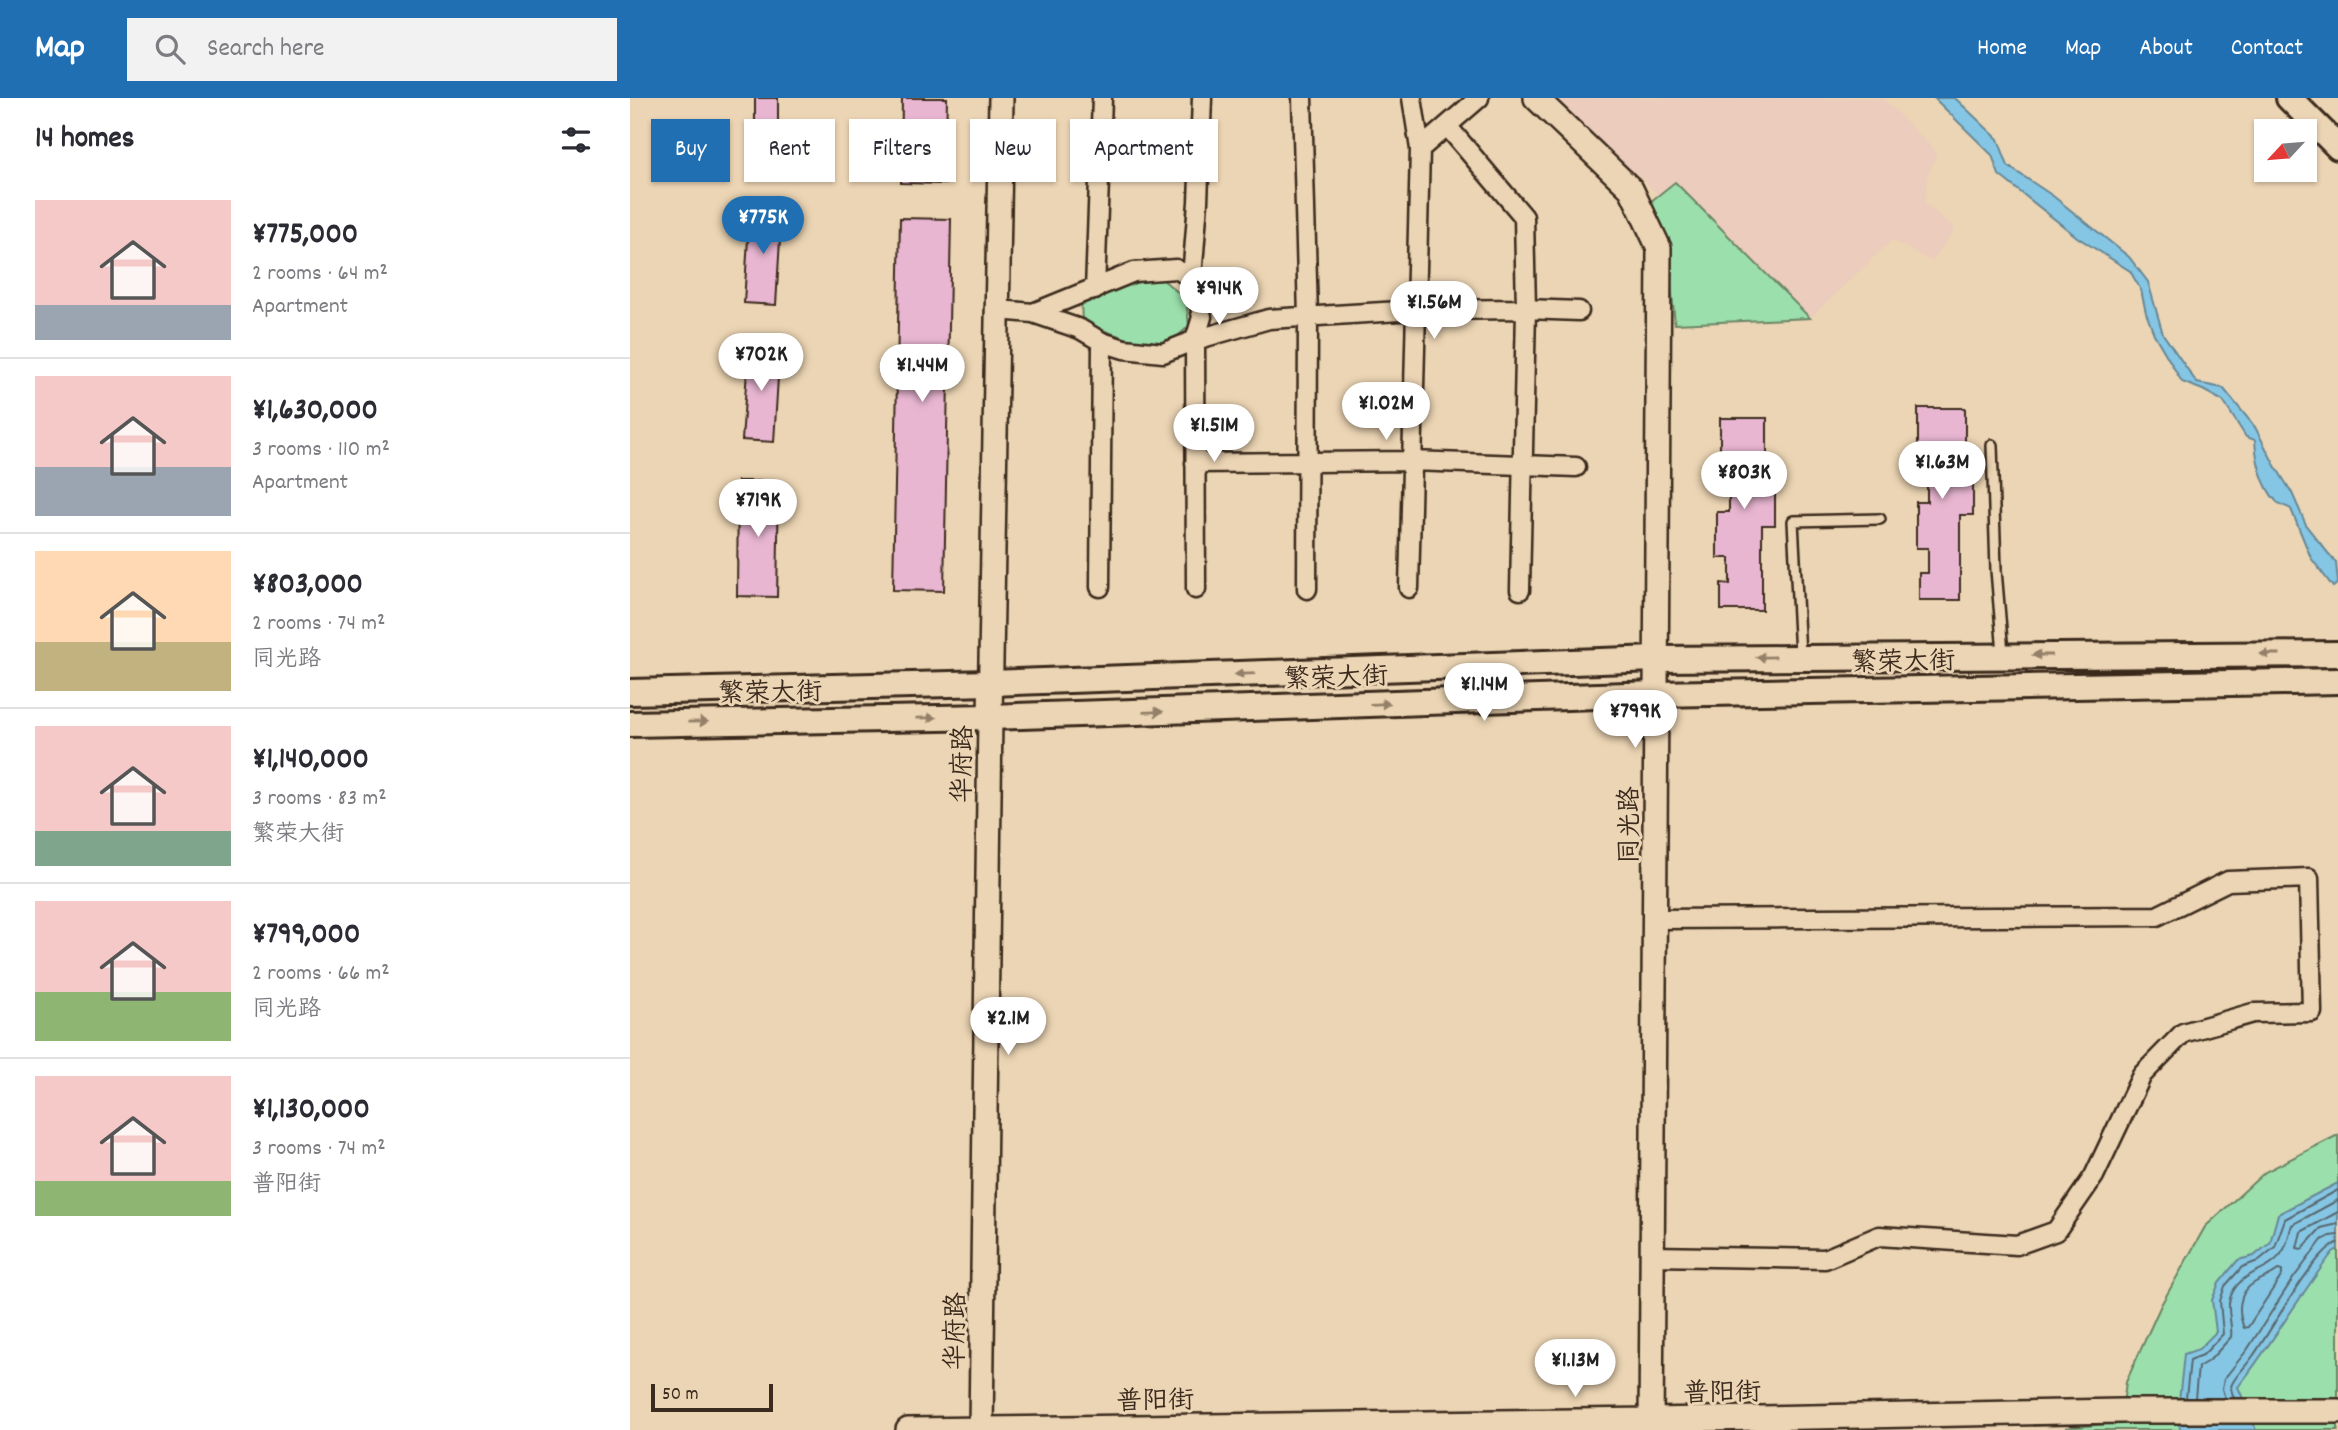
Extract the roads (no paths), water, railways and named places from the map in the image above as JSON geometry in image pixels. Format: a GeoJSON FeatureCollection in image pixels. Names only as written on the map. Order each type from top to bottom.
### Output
{"type":"FeatureCollection","features":[{"type":"Feature","properties":{"kind":"main road"},"geometry":{"type":"LineString","coordinates":[[2289,98],[2338,148]]}},
{"type":"Feature","properties":{"kind":"main road","name":"繁荣大街"},"geometry":{"type":"LineString","coordinates":[[630,692],[990,683],[1657,659],[2338,654]]}},
{"type":"Feature","properties":{"kind":"main road","name":"繁荣大街"},"geometry":{"type":"LineString","coordinates":[[630,724],[990,717],[1657,695],[2338,681]]}},
{"type":"Feature","properties":{"kind":"street","name":"华府路"},"geometry":{"type":"LineString","coordinates":[[981,1429],[990,683],[1001,98]]}},
{"type":"Feature","properties":{"kind":"street"},"geometry":{"type":"LineString","coordinates":[[1096,290],[1102,98]]}},
{"type":"Feature","properties":{"kind":"street"},"geometry":{"type":"LineString","coordinates":[[1196,589],[1195,340],[1202,317],[1192,278],[1202,98]]}},
{"type":"Feature","properties":{"kind":"street"},"geometry":{"type":"LineString","coordinates":[[1303,98],[1308,317],[1307,589]]}},
{"type":"Feature","properties":{"kind":"street"},"geometry":{"type":"LineString","coordinates":[[1409,588],[1420,149],[1412,98]]}},
{"type":"Feature","properties":{"kind":"street"},"geometry":{"type":"LineString","coordinates":[[1420,149],[1479,98]]}},
{"type":"Feature","properties":{"kind":"street","name":"同光路"},"geometry":{"type":"LineString","coordinates":[[1536,98],[1631,189],[1659,248],[1651,1425]]}},
{"type":"Feature","properties":{"kind":"street"},"geometry":{"type":"LineString","coordinates":[[1448,127],[1524,217],[1526,309],[1520,590]]}},
{"type":"Feature","properties":{"kind":"street"},"geometry":{"type":"LineString","coordinates":[[1033,313],[1096,290],[1134,272],[1176,269],[1192,278]]}},
{"type":"Feature","properties":{"kind":"street"},"geometry":{"type":"LineString","coordinates":[[998,310],[1033,313],[1080,329],[1102,342],[1124,349],[1163,353],[1195,340],[1269,319],[1416,310],[1579,311]]}},
{"type":"Feature","properties":{"kind":"street"},"geometry":{"type":"LineString","coordinates":[[1100,587],[1102,342]]}},
{"type":"Feature","properties":{"kind":"street"},"geometry":{"type":"LineString","coordinates":[[1195,463],[1412,461],[1576,467]]}},
{"type":"Feature","properties":{"kind":"street"},"geometry":{"type":"LineString","coordinates":[[1652,1256],[1825,1259],[1879,1236],[2017,1245],[2056,1231],[2094,1176],[2142,1075],[2183,1033],[2253,1013],[2312,1012],[2309,878],[2228,881],[2157,916],[1655,919]]}},
{"type":"Feature","properties":{"kind":"street","name":"普阳街"},"geometry":{"type":"LineString","coordinates":[[908,1430],[1651,1425],[2169,1411],[2338,1411]]}},
{"type":"Feature","properties":{"kind":"lane"},"geometry":{"type":"LineString","coordinates":[[1992,445],[1996,570],[2003,655]]}},
{"type":"Feature","properties":{"kind":"lane"},"geometry":{"type":"LineString","coordinates":[[1801,656],[1793,521],[1880,519]]}},
{"type":"Feature","properties":{"kind":"water"},"geometry":{"type":"Polygon","coordinates":[[[1934,98],[1955,98],[1998,139],[2008,166],[2053,196],[2129,257],[2148,282],[2163,334],[2197,383],[2223,388],[2255,427],[2292,493],[2307,527],[2336,563],[2338,583],[2333,587],[2311,558],[2291,509],[2277,502],[2271,495],[2258,464],[2255,440],[2246,437],[2223,401],[2182,382],[2154,334],[2141,290],[2130,271],[2077,237],[1999,175],[1992,155],[1934,98]]]}},
{"type":"Feature","properties":{"kind":"water"},"geometry":{"type":"Polygon","coordinates":[[[2338,1183],[2338,1249],[2333,1252],[2238,1387],[2256,1430],[2181,1430],[2177,1420],[2184,1354],[2199,1349],[2216,1332],[2212,1300],[2219,1283],[2238,1260],[2254,1256],[2270,1243],[2278,1214],[2338,1183]]]}}]}
